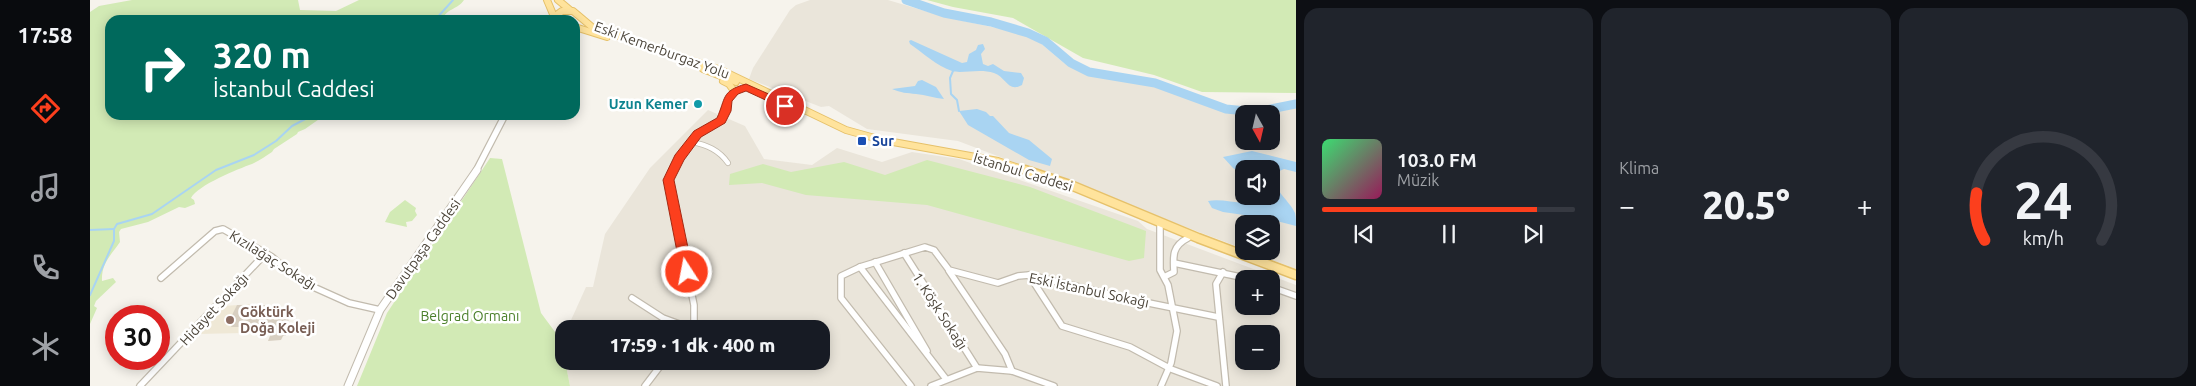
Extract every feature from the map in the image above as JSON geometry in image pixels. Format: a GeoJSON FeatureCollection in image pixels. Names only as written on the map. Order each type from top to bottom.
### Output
{"type":"FeatureCollection","features":[{"type":"Feature","properties":{"kind":"main road"},"geometry":{"type":"LineString","coordinates":[[547,0],[553,15]]}},
{"type":"Feature","properties":{"kind":"main road","name":"Eski Kemerburgaz Yolu"},"geometry":{"type":"LineString","coordinates":[[558,0],[575,12],[576,15]]}},
{"type":"Feature","properties":{"kind":"main road"},"geometry":{"type":"LineString","coordinates":[[557,15],[559,12],[570,10]]}},
{"type":"Feature","properties":{"kind":"main road","name":"Eski Kemerburgaz Yolu"},"geometry":{"type":"LineString","coordinates":[[580,21],[592,27],[721,70],[744,84]]}},
{"type":"Feature","properties":{"kind":"main road","name":"Eski Kemerburgaz Yolu"},"geometry":{"type":"LineString","coordinates":[[580,30],[744,84]]}},
{"type":"Feature","properties":{"kind":"main road"},"geometry":{"type":"LineString","coordinates":[[706,70],[729,84],[734,91],[744,84]]}},
{"type":"Feature","properties":{"kind":"main road","name":"İstanbul Caddesi"},"geometry":{"type":"LineString","coordinates":[[744,84],[835,128],[873,141],[998,163],[1296,275]]}},
{"type":"Feature","properties":{"kind":"main road","name":"İstanbul Caddesi"},"geometry":{"type":"LineString","coordinates":[[1160,224],[1188,238],[1296,280]]}},
{"type":"Feature","properties":{"kind":"street"},"geometry":{"type":"LineString","coordinates":[[695,320],[668,180],[679,158],[697,134],[721,121],[726,111],[727,101],[734,91]]}},
{"type":"Feature","properties":{"kind":"street","name":"Davutpaşa Caddesi"},"geometry":{"type":"LineString","coordinates":[[348,386],[380,310],[474,175],[503,120]]}},
{"type":"Feature","properties":{"kind":"street"},"geometry":{"type":"LineString","coordinates":[[692,142],[722,153],[728,163]]}},
{"type":"Feature","properties":{"kind":"street"},"geometry":{"type":"LineString","coordinates":[[1160,224],[1160,270],[1166,276],[1174,306],[1177,342],[1171,368],[1161,386]]}},
{"type":"Feature","properties":{"kind":"street","name":"Kızılağaç Sokağı"},"geometry":{"type":"LineString","coordinates":[[161,278],[215,231],[223,229],[266,253],[300,281],[349,303],[380,310]]}},
{"type":"Feature","properties":{"kind":"street"},"geometry":{"type":"LineString","coordinates":[[1166,276],[1174,272],[1172,252],[1176,245],[1188,238]]}},
{"type":"Feature","properties":{"kind":"street"},"geometry":{"type":"LineString","coordinates":[[911,386],[841,298],[841,276],[860,267],[925,247],[934,250],[949,270],[1004,354],[1012,371]]}},
{"type":"Feature","properties":{"kind":"street","name":"Hidayet Sokağı"},"geometry":{"type":"LineString","coordinates":[[140,386],[266,253]]}},
{"type":"Feature","properties":{"kind":"street","name":"1. Köşk Sokağı"},"geometry":{"type":"LineString","coordinates":[[904,253],[977,368]]}},
{"type":"Feature","properties":{"kind":"street"},"geometry":{"type":"LineString","coordinates":[[875,262],[920,335],[931,358]]}},
{"type":"Feature","properties":{"kind":"street"},"geometry":{"type":"LineString","coordinates":[[1174,263],[1235,275]]}},
{"type":"Feature","properties":{"kind":"street"},"geometry":{"type":"LineString","coordinates":[[860,267],[946,379]]}},
{"type":"Feature","properties":{"kind":"street","name":"Eski İstanbul Sokağı"},"geometry":{"type":"LineString","coordinates":[[949,270],[998,283],[1018,276],[1029,275],[1129,299],[1174,306],[1218,317]]}},
{"type":"Feature","properties":{"kind":"street"},"geometry":{"type":"LineString","coordinates":[[1223,272],[1216,284],[1226,386]]}},
{"type":"Feature","properties":{"kind":"street"},"geometry":{"type":"LineString","coordinates":[[1029,275],[1062,326],[1130,347],[1171,368],[1217,386]]}},
{"type":"Feature","properties":{"kind":"street"},"geometry":{"type":"LineString","coordinates":[[1280,290],[1296,296]]}},
{"type":"Feature","properties":{"kind":"street"},"geometry":{"type":"LineString","coordinates":[[632,298],[668,320]]}},
{"type":"Feature","properties":{"kind":"street"},"geometry":{"type":"LineString","coordinates":[[931,386],[977,368],[1012,371],[1054,386]]}},
{"type":"Feature","properties":{"kind":"street"},"geometry":{"type":"LineString","coordinates":[[645,386],[656,370]]}},
{"type":"Feature","properties":{"kind":"shaded area"},"geometry":{"type":"Polygon","coordinates":[[[810,0],[888,0],[945,17],[1015,32],[1038,41],[1064,63],[1075,68],[1154,86],[1220,109],[1235,111],[1235,150],[1280,150],[1280,109],[1296,104],[1296,269],[1272,260],[1280,260],[1280,215],[1235,215],[1235,246],[958,141],[867,129],[829,106],[821,107],[749,79],[753,68],[790,10],[796,5],[810,0]]]}},
{"type":"Feature","properties":{"kind":"shaded area"},"geometry":{"type":"Polygon","coordinates":[[[708,110],[745,126],[764,159],[812,165],[837,148],[882,162],[912,152],[959,159],[1138,221],[1147,229],[1256,270],[1235,270],[1235,315],[1280,315],[1280,279],[1296,285],[1296,386],[570,386],[567,370],[830,370],[830,320],[571,320],[586,287],[593,287],[605,234],[650,168],[708,110]]]}},
{"type":"Feature","properties":{"kind":"shaded area","name":"Göktürk Doğa Koleji"},"geometry":{"type":"Polygon","coordinates":[[[254,304],[244,333],[197,334],[223,306],[254,304]]]}},
{"type":"Feature","properties":{"kind":"green space"},"geometry":{"type":"Polygon","coordinates":[[[132,0],[298,0],[300,10],[336,11],[359,0],[464,0],[459,6],[445,15],[105,15],[105,120],[318,120],[260,160],[219,178],[202,188],[191,198],[195,204],[185,208],[179,207],[148,222],[121,229],[119,232],[120,242],[107,260],[102,275],[102,281],[113,278],[116,282],[96,301],[94,306],[97,308],[90,324],[90,12],[99,6],[132,0]]]}},
{"type":"Feature","properties":{"kind":"green space"},"geometry":{"type":"Polygon","coordinates":[[[927,0],[1296,0],[1296,93],[1202,92],[1154,75],[1083,58],[1013,18],[953,7],[927,0]]]}},
{"type":"Feature","properties":{"kind":"green space","name":"Belgrad Ormanı"},"geometry":{"type":"Polygon","coordinates":[[[490,158],[502,159],[541,313],[555,332],[555,370],[567,370],[570,386],[357,386],[387,313],[490,158]]]}},
{"type":"Feature","properties":{"kind":"green space"},"geometry":{"type":"Polygon","coordinates":[[[927,160],[1030,187],[1146,231],[1144,258],[1129,261],[927,205],[806,195],[762,183],[729,185],[730,174],[763,164],[791,172],[844,162],[885,175],[927,160]]]}},
{"type":"Feature","properties":{"kind":"green space"},"geometry":{"type":"Polygon","coordinates":[[[405,200],[416,208],[417,215],[412,221],[406,222],[407,227],[385,222],[390,212],[405,200]]]}},
{"type":"Feature","properties":{"kind":"water"},"geometry":{"type":"Polygon","coordinates":[[[911,40],[962,63],[967,62],[969,54],[976,50],[978,45],[983,44],[985,49],[981,54],[983,64],[988,66],[993,64],[1004,71],[1021,73],[1024,78],[1022,85],[1017,87],[1010,86],[994,73],[977,71],[956,72],[946,69],[910,44],[909,41],[911,40]]]}},
{"type":"Feature","properties":{"kind":"water"},"geometry":{"type":"Polygon","coordinates":[[[922,80],[936,87],[944,99],[904,93],[892,89],[915,86],[918,81],[922,80]]]}},
{"type":"Feature","properties":{"kind":"water"},"geometry":{"type":"Polygon","coordinates":[[[977,109],[993,116],[1009,133],[1029,140],[1052,159],[1050,166],[1029,160],[968,125],[959,111],[977,109]]]}},
{"type":"Feature","properties":{"kind":"water"},"geometry":{"type":"Polygon","coordinates":[[[1252,151],[1296,162],[1296,172],[1284,169],[1280,171],[1280,160],[1235,160],[1235,169],[1223,157],[1252,151]]]}},
{"type":"Feature","properties":{"kind":"water"},"geometry":{"type":"Polygon","coordinates":[[[1280,193],[1295,213],[1296,226],[1280,222],[1280,215],[1244,215],[1223,212],[1212,208],[1208,201],[1235,202],[1235,205],[1280,205],[1280,193]]]}},
{"type":"Feature","properties":{"kind":"building"},"geometry":{"type":"Polygon","coordinates":[[[237,305],[270,305],[269,309],[274,308],[271,318],[289,317],[286,336],[283,336],[281,340],[268,341],[271,333],[268,333],[270,328],[250,331],[251,328],[227,325],[237,305]]]}},
{"type":"Feature","properties":{"kind":"waterway"},"geometry":{"type":"LineString","coordinates":[[440,15],[453,0]]}},
{"type":"Feature","properties":{"kind":"waterway"},"geometry":{"type":"LineString","coordinates":[[906,0],[944,13],[991,22],[1028,33],[1045,41],[1071,63],[1089,72],[1155,83],[1226,109],[1256,112],[1296,104]]}},
{"type":"Feature","properties":{"kind":"waterway"},"geometry":{"type":"LineString","coordinates":[[953,71],[950,78],[951,94],[957,100],[959,111]]}},
{"type":"Feature","properties":{"kind":"waterway"},"geometry":{"type":"LineString","coordinates":[[114,229],[117,224],[152,214],[216,170],[254,155],[276,141],[292,126],[303,120]]}},
{"type":"Feature","properties":{"kind":"waterway"},"geometry":{"type":"LineString","coordinates":[[90,230],[114,229]]}},
{"type":"Feature","properties":{"kind":"waterway"},"geometry":{"type":"LineString","coordinates":[[90,295],[114,241],[114,229]]}},
{"type":"Feature","properties":{"kind":"place","name":"Uzun Kemer"},"geometry":{"type":"Point","coordinates":[698,104]}},
{"type":"Feature","properties":{"kind":"place","name":"Sur"},"geometry":{"type":"Point","coordinates":[862,141]}},
{"type":"Feature","properties":{"kind":"place","name":"Göktürk Doğa Koleji"},"geometry":{"type":"Point","coordinates":[230,320]}},
{"type":"Feature","properties":{"kind":"route"},"geometry":{"type":"LineString","coordinates":[[687,272],[668,180],[679,158],[697,134],[721,121],[726,111],[727,101],[734,91],[746,87],[785,106]]}}]}
